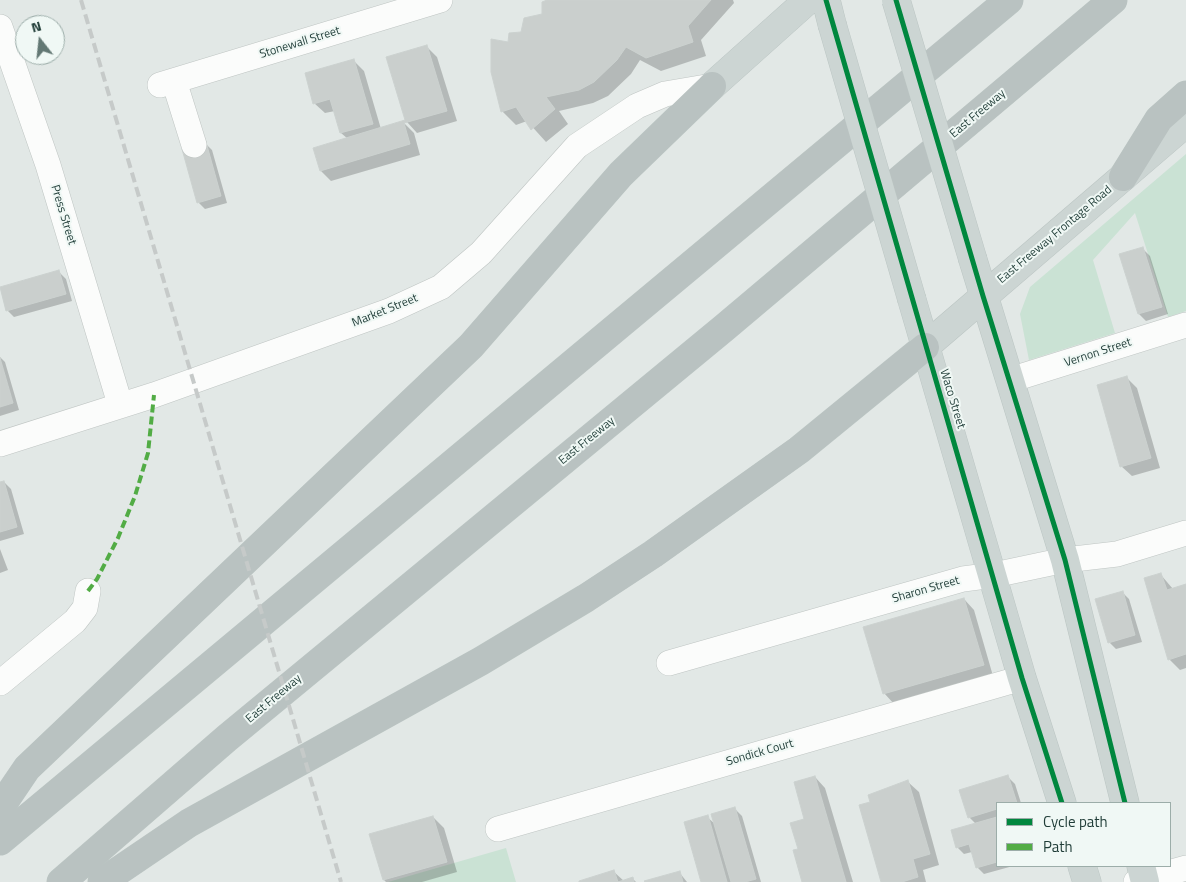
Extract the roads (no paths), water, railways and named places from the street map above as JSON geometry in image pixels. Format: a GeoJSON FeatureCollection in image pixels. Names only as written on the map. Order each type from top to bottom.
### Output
{"type":"FeatureCollection","features":[{"type":"Feature","properties":{"kind":"highway"},"geometry":{"type":"LineString","coordinates":[[0,841],[1009,0]]}},
{"type":"Feature","properties":{"kind":"highway","name":"East Freeway"},"geometry":{"type":"LineString","coordinates":[[61,882],[227,738],[724,328],[1113,0]]}},
{"type":"Feature","properties":{"kind":"highway"},"geometry":{"type":"LineString","coordinates":[[0,808],[27,768],[471,346],[621,174],[712,86]]}},
{"type":"Feature","properties":{"kind":"highway"},"geometry":{"type":"LineString","coordinates":[[1124,177],[1159,119],[1186,95]]}},
{"type":"Feature","properties":{"kind":"highway"},"geometry":{"type":"LineString","coordinates":[[102,882],[189,822],[482,661],[593,594],[653,554],[799,450],[925,347]]}},
{"type":"Feature","properties":{"kind":"main road"},"geometry":{"type":"LineString","coordinates":[[712,86],[808,0]]}},
{"type":"Feature","properties":{"kind":"main road"},"geometry":{"type":"LineString","coordinates":[[896,0],[983,296],[1065,560],[1125,802]]}},
{"type":"Feature","properties":{"kind":"main road","name":"Waco Street"},"geometry":{"type":"LineString","coordinates":[[829,12],[925,347],[994,575],[1022,678],[1062,802]]}},
{"type":"Feature","properties":{"kind":"main road","name":"East Freeway Frontage Road"},"geometry":{"type":"LineString","coordinates":[[925,347],[1186,123]]}},
{"type":"Feature","properties":{"kind":"main road"},"geometry":{"type":"LineString","coordinates":[[1082,867],[1087,882]]}},
{"type":"Feature","properties":{"kind":"street","name":"Stonewall Street"},"geometry":{"type":"LineString","coordinates":[[194,145],[167,83],[440,0]]}},
{"type":"Feature","properties":{"kind":"street","name":"Press Street"},"geometry":{"type":"LineString","coordinates":[[0,27],[48,165],[120,404]]}},
{"type":"Feature","properties":{"kind":"street","name":"Market Street"},"geometry":{"type":"LineString","coordinates":[[0,444],[120,404],[154,395],[389,311],[441,287],[481,253],[577,146],[637,106],[665,94],[712,86]]}},
{"type":"Feature","properties":{"kind":"street","name":"Vernon Street"},"geometry":{"type":"LineString","coordinates":[[1010,380],[1186,325]]}},
{"type":"Feature","properties":{"kind":"street","name":"Sharon Street"},"geometry":{"type":"LineString","coordinates":[[669,663],[962,579],[994,575],[1065,560],[1117,554],[1186,533]]}},
{"type":"Feature","properties":{"kind":"street"},"geometry":{"type":"LineString","coordinates":[[0,683],[81,615],[85,608],[88,591]]}},
{"type":"Feature","properties":{"kind":"street","name":"Sondick Court"},"geometry":{"type":"LineString","coordinates":[[498,829],[1022,678]]}},
{"type":"Feature","properties":{"kind":"street"},"geometry":{"type":"LineString","coordinates":[[1141,877],[1186,868]]}},
{"type":"Feature","properties":{"kind":"railway"},"geometry":{"type":"LineString","coordinates":[[81,0],[341,882]]}}]}
